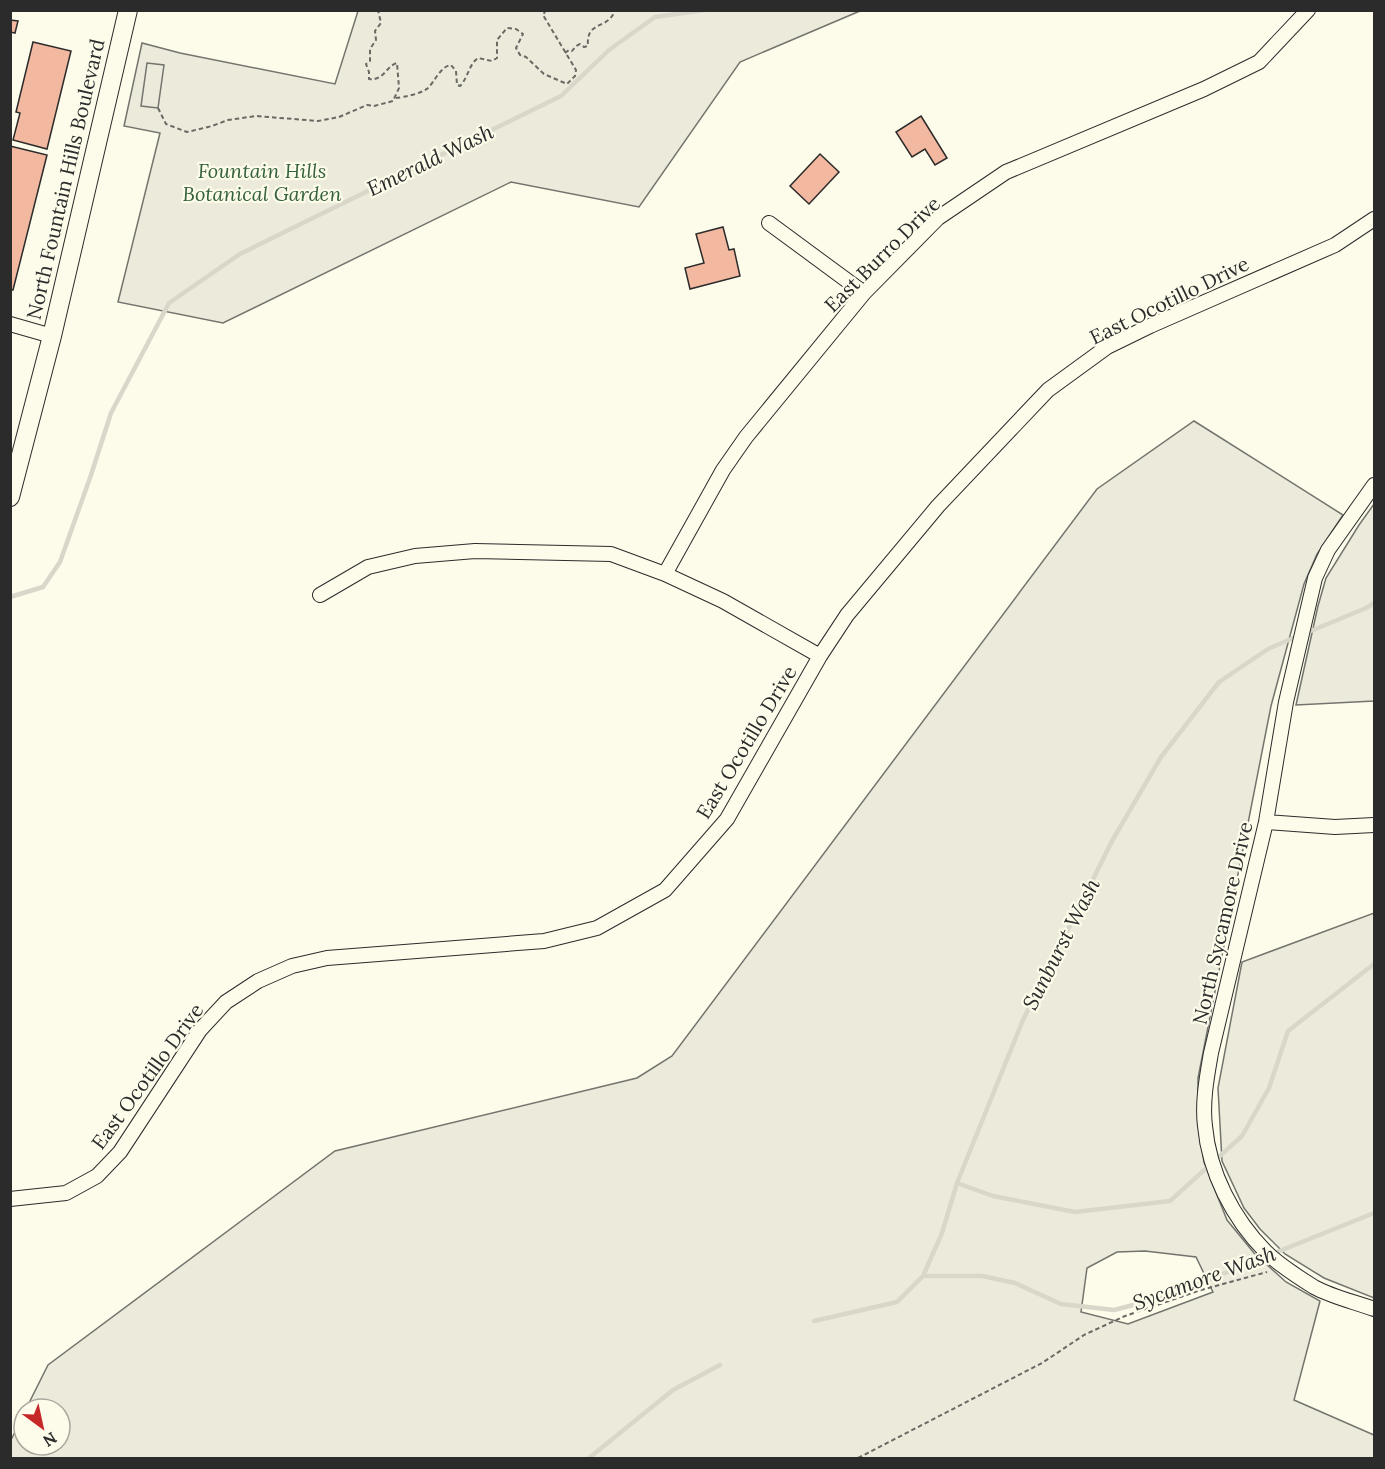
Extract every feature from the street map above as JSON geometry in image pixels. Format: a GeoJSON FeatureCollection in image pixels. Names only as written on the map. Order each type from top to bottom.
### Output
{"type":"FeatureCollection","features":[{"type":"Feature","properties":{"kind":"main road","name":"North Fountain Hills Boulevard"},"geometry":{"type":"LineString","coordinates":[[10,497],[52,336],[128,10]]}},
{"type":"Feature","properties":{"kind":"street","name":"East Burro Drive"},"geometry":{"type":"LineString","coordinates":[[665,574],[723,470],[746,437],[864,293],[939,218],[1006,172],[1204,89],[1259,62],[1308,10]]}},
{"type":"Feature","properties":{"kind":"street","name":"East Ocotillo Drive"},"geometry":{"type":"LineString","coordinates":[[10,1199],[66,1193],[97,1176],[120,1152],[200,1030],[226,1002],[258,981],[292,966],[327,958],[544,940],[597,928],[665,890],[727,819],[820,656],[847,615],[938,506],[1048,390],[1107,347],[1335,245],[1374,219]]}},
{"type":"Feature","properties":{"kind":"street"},"geometry":{"type":"LineString","coordinates":[[769,223],[864,293]]}},
{"type":"Feature","properties":{"kind":"street"},"geometry":{"type":"LineString","coordinates":[[10,324],[52,336]]}},
{"type":"Feature","properties":{"kind":"street","name":"North Sycamore Drive"},"geometry":{"type":"LineString","coordinates":[[1374,485],[1328,550],[1315,578],[1286,702],[1266,822],[1211,1053],[1204,1124],[1209,1154],[1220,1183],[1233,1210],[1265,1252],[1316,1288],[1374,1309]]}},
{"type":"Feature","properties":{"kind":"street"},"geometry":{"type":"LineString","coordinates":[[320,595],[368,567],[415,556],[475,551],[610,554],[665,574],[723,601],[820,656]]}},
{"type":"Feature","properties":{"kind":"street"},"geometry":{"type":"LineString","coordinates":[[1266,822],[1335,827],[1374,825]]}},
{"type":"Feature","properties":{"kind":"path"},"geometry":{"type":"LineString","coordinates":[[378,10],[381,24],[375,31],[376,40],[370,49],[370,61],[366,63],[368,75],[369,79],[382,76],[393,64],[397,63],[399,79],[396,98]]}},
{"type":"Feature","properties":{"kind":"path"},"geometry":{"type":"LineString","coordinates":[[158,108],[166,124],[187,132],[228,120],[256,116],[318,120],[339,117],[367,105],[383,104],[428,88],[446,66],[451,65],[456,71],[457,85],[460,86],[470,72],[474,61],[478,58],[492,61],[497,58],[497,40],[507,28],[516,29],[523,34],[516,48],[520,55],[526,57],[544,74],[567,84],[575,76],[576,70],[543,15],[546,10]]}},
{"type":"Feature","properties":{"kind":"path"},"geometry":{"type":"LineString","coordinates":[[565,53],[572,51],[580,44],[584,47],[588,46],[593,27],[606,23],[614,13],[613,10]]}},
{"type":"Feature","properties":{"kind":"path"},"geometry":{"type":"LineString","coordinates":[[858,1458],[1042,1363],[1084,1335],[1125,1316],[1202,1290],[1284,1267]]}},
{"type":"Feature","properties":{"kind":"green space","name":"Fountain Hills Botanical Garden"},"geometry":{"type":"Polygon","coordinates":[[[358,11],[860,11],[740,62],[639,207],[511,182],[223,323],[118,302],[160,133],[124,126],[142,43],[180,53],[335,84],[358,11]]]}},
{"type":"Feature","properties":{"kind":"green space"},"geometry":{"type":"Polygon","coordinates":[[[1194,421],[1343,515],[1317,554],[1304,584],[1271,706],[1198,1078],[1198,1119],[1204,1162],[1227,1220],[1254,1253],[1286,1282],[1320,1301],[1294,1400],[1374,1435],[1374,1458],[11,1458],[12,1438],[12,1457],[72,1457],[72,1397],[32,1397],[48,1365],[335,1151],[637,1078],[672,1056],[1097,489],[1194,421]],[[1145,1251],[1117,1252],[1087,1268],[1081,1312],[1128,1324],[1213,1292],[1196,1257],[1145,1251]]]}},
{"type":"Feature","properties":{"kind":"green space"},"geometry":{"type":"Polygon","coordinates":[[[1374,504],[1374,701],[1296,705],[1326,578],[1374,504]]]}},
{"type":"Feature","properties":{"kind":"green space"},"geometry":{"type":"Polygon","coordinates":[[[1374,913],[1374,1298],[1324,1278],[1285,1254],[1260,1229],[1244,1208],[1222,1161],[1218,1088],[1242,962],[1374,913]]]}},
{"type":"Feature","properties":{"kind":"shaded area"},"geometry":{"type":"Polygon","coordinates":[[[147,63],[164,65],[158,108],[141,106],[147,63]]]}},
{"type":"Feature","properties":{"kind":"building"},"geometry":{"type":"Polygon","coordinates":[[[10,20],[18,21],[15,33],[10,32],[10,20]]]}},
{"type":"Feature","properties":{"kind":"building"},"geometry":{"type":"Polygon","coordinates":[[[33,42],[71,51],[47,149],[13,140],[20,113],[16,112],[33,42]]]}},
{"type":"Feature","properties":{"kind":"building"},"geometry":{"type":"Polygon","coordinates":[[[921,116],[947,158],[935,165],[925,149],[912,157],[896,132],[921,116]]]}},
{"type":"Feature","properties":{"kind":"building"},"geometry":{"type":"Polygon","coordinates":[[[10,146],[47,155],[13,290],[10,290],[10,146]]]}},
{"type":"Feature","properties":{"kind":"building"},"geometry":{"type":"Polygon","coordinates":[[[820,154],[839,172],[809,204],[790,186],[820,154]]]}},
{"type":"Feature","properties":{"kind":"building"},"geometry":{"type":"Polygon","coordinates":[[[723,227],[729,250],[734,249],[740,276],[690,289],[685,268],[704,263],[696,234],[723,227]]]}},
{"type":"Feature","properties":{"kind":"waterway","name":"Emerald Wash"},"geometry":{"type":"LineString","coordinates":[[10,597],[43,587],[60,562],[111,413],[169,303],[240,254],[561,96],[609,50],[655,17],[705,10]]}},
{"type":"Feature","properties":{"kind":"waterway","name":"Sunburst Wash"},"geometry":{"type":"LineString","coordinates":[[1306,633],[1374,603]]}},
{"type":"Feature","properties":{"kind":"waterway","name":"Sunburst Wash"},"geometry":{"type":"LineString","coordinates":[[814,1321],[897,1302],[923,1276],[942,1233],[957,1183],[1023,1020],[1112,841],[1161,757],[1219,682],[1268,649],[1298,636]]}},
{"type":"Feature","properties":{"kind":"waterway"},"geometry":{"type":"LineString","coordinates":[[957,1183],[993,1196],[1075,1212],[1170,1201],[1242,1136],[1269,1088],[1288,1031],[1374,964]]}},
{"type":"Feature","properties":{"kind":"waterway","name":"Sycamore Wash"},"geometry":{"type":"LineString","coordinates":[[923,1276],[982,1276],[1015,1283],[1061,1304],[1114,1310],[1168,1296],[1374,1213]]}},
{"type":"Feature","properties":{"kind":"waterway"},"geometry":{"type":"LineString","coordinates":[[589,1458],[673,1390],[720,1365]]}}]}
